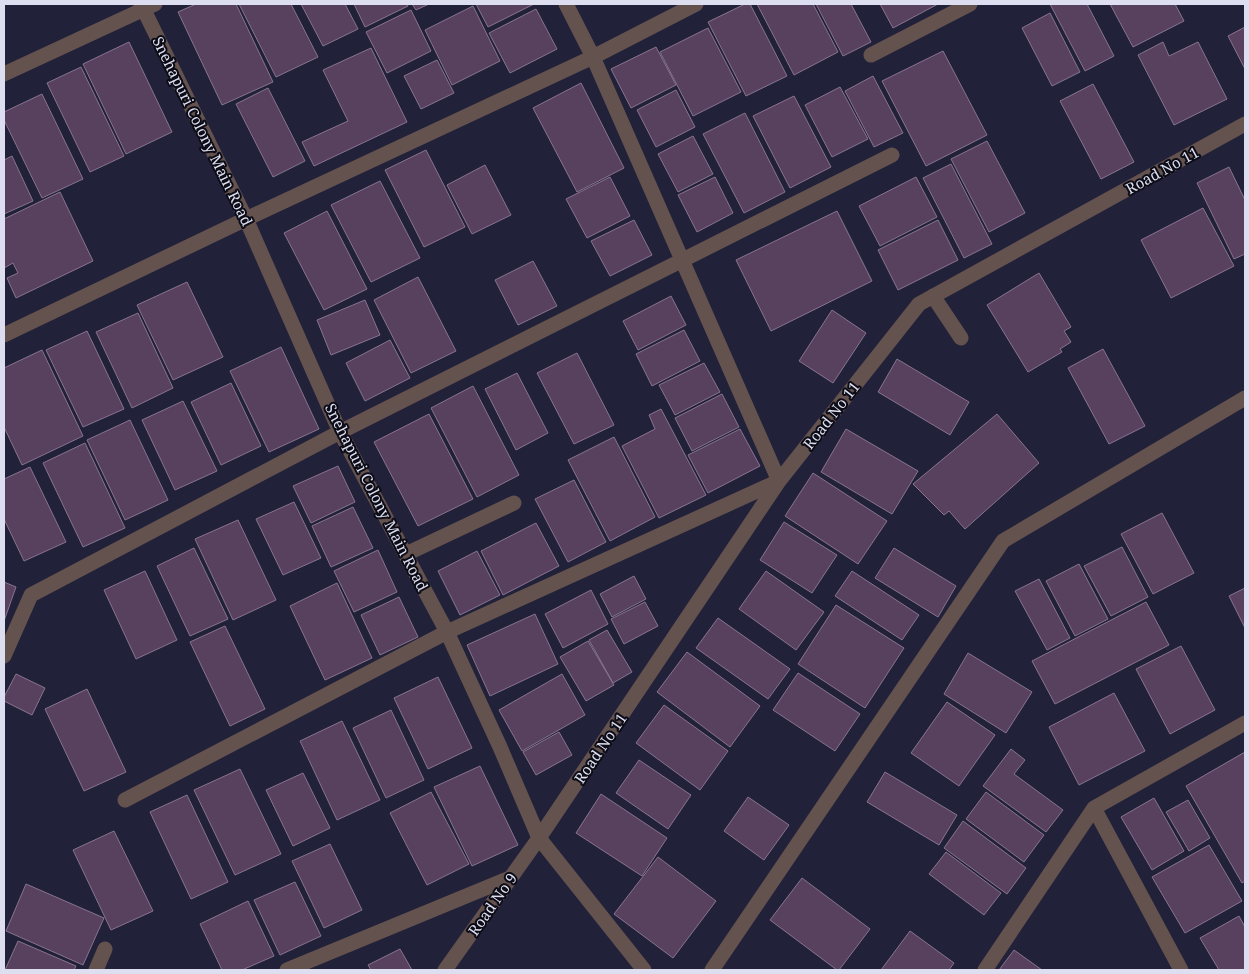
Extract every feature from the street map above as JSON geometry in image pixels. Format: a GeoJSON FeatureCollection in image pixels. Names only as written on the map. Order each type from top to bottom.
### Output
{"type":"FeatureCollection","features":[{"type":"Feature","properties":{"kind":"street"},"geometry":{"type":"LineString","coordinates":[[125,800],[447,632],[779,481],[593,57],[566,4]]}},
{"type":"Feature","properties":{"kind":"street"},"geometry":{"type":"LineString","coordinates":[[4,336],[246,219],[593,57],[696,4]]}},
{"type":"Feature","properties":{"kind":"street"},"geometry":{"type":"LineString","coordinates":[[871,55],[970,4]]}},
{"type":"Feature","properties":{"kind":"street"},"geometry":{"type":"LineString","coordinates":[[4,74],[146,6]]}},
{"type":"Feature","properties":{"kind":"street","name":"Snehapuri Colony Main Road"},"geometry":{"type":"LineString","coordinates":[[146,6],[246,219],[340,432],[447,632],[539,838],[644,970]]}},
{"type":"Feature","properties":{"kind":"street","name":"Road No 11"},"geometry":{"type":"LineString","coordinates":[[539,838],[779,481],[919,304],[1245,124]]}},
{"type":"Feature","properties":{"kind":"street"},"geometry":{"type":"LineString","coordinates":[[4,656],[31,595],[340,432],[892,155]]}},
{"type":"Feature","properties":{"kind":"street"},"geometry":{"type":"LineString","coordinates":[[933,296],[961,338]]}},
{"type":"Feature","properties":{"kind":"street"},"geometry":{"type":"LineString","coordinates":[[712,970],[1003,541],[1245,398]]}},
{"type":"Feature","properties":{"kind":"street"},"geometry":{"type":"LineString","coordinates":[[406,554],[514,503]]}},
{"type":"Feature","properties":{"kind":"street"},"geometry":{"type":"LineString","coordinates":[[985,970],[1094,808],[1245,723]]}},
{"type":"Feature","properties":{"kind":"street"},"geometry":{"type":"LineString","coordinates":[[1094,808],[1181,970]]}},
{"type":"Feature","properties":{"kind":"street","name":"Road No 9"},"geometry":{"type":"LineString","coordinates":[[445,970],[539,838]]}},
{"type":"Feature","properties":{"kind":"street"},"geometry":{"type":"LineString","coordinates":[[287,970],[510,878]]}},
{"type":"Feature","properties":{"kind":"street"},"geometry":{"type":"LineString","coordinates":[[96,970],[105,949]]}},
{"type":"Feature","properties":{"kind":"building"},"geometry":{"type":"Polygon","coordinates":[[[196,4],[236,4],[273,82],[222,105],[178,12],[196,4]]]}},
{"type":"Feature","properties":{"kind":"building"},"geometry":{"type":"Polygon","coordinates":[[[239,4],[291,4],[318,57],[276,77],[239,4]]]}},
{"type":"Feature","properties":{"kind":"building"},"geometry":{"type":"Polygon","coordinates":[[[301,4],[345,4],[358,29],[323,46],[301,4]]]}},
{"type":"Feature","properties":{"kind":"building"},"geometry":{"type":"Polygon","coordinates":[[[354,4],[407,4],[408,6],[365,27],[354,4]]]}},
{"type":"Feature","properties":{"kind":"building"},"geometry":{"type":"Polygon","coordinates":[[[412,4],[429,4],[416,10],[412,4]]]}},
{"type":"Feature","properties":{"kind":"building"},"geometry":{"type":"Polygon","coordinates":[[[476,4],[534,4],[488,27],[476,4]]]}},
{"type":"Feature","properties":{"kind":"building"},"geometry":{"type":"Polygon","coordinates":[[[745,4],[750,4],[787,76],[746,96],[708,22],[745,4]]]}},
{"type":"Feature","properties":{"kind":"building"},"geometry":{"type":"Polygon","coordinates":[[[757,4],[813,4],[838,52],[794,75],[757,4]]]}},
{"type":"Feature","properties":{"kind":"building"},"geometry":{"type":"Polygon","coordinates":[[[816,4],[851,4],[871,42],[843,56],[816,4]]]}},
{"type":"Feature","properties":{"kind":"building"},"geometry":{"type":"Polygon","coordinates":[[[880,4],[938,4],[893,28],[880,4]]]}},
{"type":"Feature","properties":{"kind":"building"},"geometry":{"type":"Polygon","coordinates":[[[1050,4],[1087,4],[1114,56],[1085,71],[1050,4]]]}},
{"type":"Feature","properties":{"kind":"building"},"geometry":{"type":"Polygon","coordinates":[[[1110,4],[1175,4],[1184,21],[1133,47],[1110,4]]]}},
{"type":"Feature","properties":{"kind":"building"},"geometry":{"type":"Polygon","coordinates":[[[473,6],[500,61],[452,85],[425,30],[473,6]]]}},
{"type":"Feature","properties":{"kind":"building"},"geometry":{"type":"Polygon","coordinates":[[[536,9],[557,49],[510,73],[489,33],[536,9]]]}},
{"type":"Feature","properties":{"kind":"building"},"geometry":{"type":"Polygon","coordinates":[[[411,10],[431,51],[387,73],[366,32],[411,10]]]}},
{"type":"Feature","properties":{"kind":"building"},"geometry":{"type":"Polygon","coordinates":[[[1050,13],[1080,72],[1052,86],[1022,28],[1050,13]]]}},
{"type":"Feature","properties":{"kind":"building"},"geometry":{"type":"Polygon","coordinates":[[[1245,27],[1245,69],[1228,36],[1245,27]]]}},
{"type":"Feature","properties":{"kind":"building"},"geometry":{"type":"Polygon","coordinates":[[[708,28],[741,92],[693,116],[660,52],[708,28]]]}},
{"type":"Feature","properties":{"kind":"building"},"geometry":{"type":"Polygon","coordinates":[[[129,42],[172,132],[126,154],[83,64],[129,42]]]}},
{"type":"Feature","properties":{"kind":"building"},"geometry":{"type":"Polygon","coordinates":[[[1163,42],[1169,56],[1198,42],[1227,99],[1174,125],[1138,55],[1163,42]]]}},
{"type":"Feature","properties":{"kind":"building"},"geometry":{"type":"Polygon","coordinates":[[[656,47],[676,85],[631,108],[611,69],[656,47]]]}},
{"type":"Feature","properties":{"kind":"building"},"geometry":{"type":"Polygon","coordinates":[[[371,48],[407,122],[314,166],[302,142],[348,121],[323,70],[371,48]]]}},
{"type":"Feature","properties":{"kind":"building"},"geometry":{"type":"Polygon","coordinates":[[[943,51],[987,135],[926,166],[882,81],[943,51]]]}},
{"type":"Feature","properties":{"kind":"building"},"geometry":{"type":"Polygon","coordinates":[[[437,60],[454,93],[421,109],[404,76],[437,60]]]}},
{"type":"Feature","properties":{"kind":"building"},"geometry":{"type":"Polygon","coordinates":[[[81,67],[124,156],[90,172],[47,83],[81,67]]]}},
{"type":"Feature","properties":{"kind":"building"},"geometry":{"type":"Polygon","coordinates":[[[873,76],[903,133],[874,147],[845,91],[873,76]]]}},
{"type":"Feature","properties":{"kind":"building"},"geometry":{"type":"Polygon","coordinates":[[[581,83],[624,168],[577,192],[533,108],[581,83]]]}},
{"type":"Feature","properties":{"kind":"building"},"geometry":{"type":"Polygon","coordinates":[[[1093,84],[1134,162],[1101,179],[1060,101],[1093,84]]]}},
{"type":"Feature","properties":{"kind":"building"},"geometry":{"type":"Polygon","coordinates":[[[840,87],[868,139],[832,157],[805,105],[840,87]]]}},
{"type":"Feature","properties":{"kind":"building"},"geometry":{"type":"Polygon","coordinates":[[[268,88],[305,161],[273,177],[236,104],[268,88]]]}},
{"type":"Feature","properties":{"kind":"building"},"geometry":{"type":"Polygon","coordinates":[[[676,90],[695,127],[656,147],[637,110],[676,90]]]}},
{"type":"Feature","properties":{"kind":"building"},"geometry":{"type":"Polygon","coordinates":[[[42,94],[83,179],[42,198],[4,120],[4,112],[42,94]]]}},
{"type":"Feature","properties":{"kind":"building"},"geometry":{"type":"Polygon","coordinates":[[[794,96],[831,167],[790,188],[753,116],[794,96]]]}},
{"type":"Feature","properties":{"kind":"building"},"geometry":{"type":"Polygon","coordinates":[[[745,113],[785,192],[744,213],[703,134],[745,113]]]}},
{"type":"Feature","properties":{"kind":"building"},"geometry":{"type":"Polygon","coordinates":[[[693,136],[713,174],[678,192],[658,154],[693,136]]]}},
{"type":"Feature","properties":{"kind":"building"},"geometry":{"type":"Polygon","coordinates":[[[987,141],[1025,213],[989,232],[951,159],[987,141]]]}},
{"type":"Feature","properties":{"kind":"building"},"geometry":{"type":"Polygon","coordinates":[[[426,150],[465,227],[424,247],[385,170],[426,150]]]}},
{"type":"Feature","properties":{"kind":"building"},"geometry":{"type":"Polygon","coordinates":[[[12,156],[33,201],[4,214],[4,160],[12,156]]]}},
{"type":"Feature","properties":{"kind":"building"},"geometry":{"type":"Polygon","coordinates":[[[951,164],[992,244],[964,258],[923,178],[951,164]]]}},
{"type":"Feature","properties":{"kind":"building"},"geometry":{"type":"Polygon","coordinates":[[[485,165],[511,215],[472,234],[447,185],[485,165]]]}},
{"type":"Feature","properties":{"kind":"building"},"geometry":{"type":"Polygon","coordinates":[[[1229,167],[1245,200],[1245,254],[1234,259],[1197,183],[1229,167]]]}},
{"type":"Feature","properties":{"kind":"building"},"geometry":{"type":"Polygon","coordinates":[[[610,177],[630,216],[587,238],[566,199],[610,177]]]}},
{"type":"Feature","properties":{"kind":"building"},"geometry":{"type":"Polygon","coordinates":[[[715,177],[733,213],[697,232],[678,195],[715,177]]]}},
{"type":"Feature","properties":{"kind":"building"},"geometry":{"type":"Polygon","coordinates":[[[916,177],[937,217],[880,246],[859,206],[916,177]]]}},
{"type":"Feature","properties":{"kind":"building"},"geometry":{"type":"Polygon","coordinates":[[[380,181],[420,258],[371,282],[331,205],[380,181]]]}},
{"type":"Feature","properties":{"kind":"building"},"geometry":{"type":"Polygon","coordinates":[[[60,192],[93,261],[16,298],[7,278],[18,273],[13,263],[4,268],[4,219],[60,192]]]}},
{"type":"Feature","properties":{"kind":"building"},"geometry":{"type":"Polygon","coordinates":[[[1203,208],[1234,266],[1171,298],[1141,240],[1203,208]]]}},
{"type":"Feature","properties":{"kind":"building"},"geometry":{"type":"Polygon","coordinates":[[[327,211],[367,289],[324,310],[284,233],[327,211]]]}},
{"type":"Feature","properties":{"kind":"building"},"geometry":{"type":"Polygon","coordinates":[[[837,211],[872,281],[771,331],[736,260],[837,211]]]}},
{"type":"Feature","properties":{"kind":"building"},"geometry":{"type":"Polygon","coordinates":[[[634,220],[652,255],[610,276],[591,241],[634,220]]]}},
{"type":"Feature","properties":{"kind":"building"},"geometry":{"type":"Polygon","coordinates":[[[938,220],[958,260],[898,290],[878,250],[938,220]]]}},
{"type":"Feature","properties":{"kind":"building"},"geometry":{"type":"Polygon","coordinates":[[[533,261],[557,306],[518,325],[495,280],[533,261]]]}},
{"type":"Feature","properties":{"kind":"building"},"geometry":{"type":"Polygon","coordinates":[[[1039,273],[1071,327],[1064,331],[1071,342],[1060,349],[1062,352],[1028,372],[987,305],[1039,273]]]}},
{"type":"Feature","properties":{"kind":"building"},"geometry":{"type":"Polygon","coordinates":[[[418,277],[456,351],[411,373],[374,300],[418,277]]]}},
{"type":"Feature","properties":{"kind":"building"},"geometry":{"type":"Polygon","coordinates":[[[187,282],[223,357],[173,380],[137,305],[187,282]]]}},
{"type":"Feature","properties":{"kind":"building"},"geometry":{"type":"Polygon","coordinates":[[[671,296],[686,325],[638,350],[623,321],[671,296]]]}},
{"type":"Feature","properties":{"kind":"building"},"geometry":{"type":"Polygon","coordinates":[[[365,300],[380,335],[331,355],[317,320],[365,300]]]}},
{"type":"Feature","properties":{"kind":"building"},"geometry":{"type":"Polygon","coordinates":[[[832,310],[866,333],[833,383],[799,361],[832,310]]]}},
{"type":"Feature","properties":{"kind":"building"},"geometry":{"type":"Polygon","coordinates":[[[138,313],[173,388],[132,408],[96,332],[138,313]]]}},
{"type":"Feature","properties":{"kind":"building"},"geometry":{"type":"Polygon","coordinates":[[[684,330],[700,361],[652,386],[636,354],[684,330]]]}},
{"type":"Feature","properties":{"kind":"building"},"geometry":{"type":"Polygon","coordinates":[[[87,331],[124,409],[83,427],[46,350],[87,331]]]}},
{"type":"Feature","properties":{"kind":"building"},"geometry":{"type":"Polygon","coordinates":[[[390,340],[410,378],[365,401],[346,363],[390,340]]]}},
{"type":"Feature","properties":{"kind":"building"},"geometry":{"type":"Polygon","coordinates":[[[281,347],[319,429],[269,452],[230,371],[281,347]]]}},
{"type":"Feature","properties":{"kind":"building"},"geometry":{"type":"Polygon","coordinates":[[[1103,349],[1145,426],[1109,444],[1068,368],[1103,349]]]}},
{"type":"Feature","properties":{"kind":"building"},"geometry":{"type":"Polygon","coordinates":[[[42,350],[83,436],[22,465],[4,427],[4,368],[42,350]]]}},
{"type":"Feature","properties":{"kind":"building"},"geometry":{"type":"Polygon","coordinates":[[[577,353],[614,425],[574,444],[537,373],[577,353]]]}},
{"type":"Feature","properties":{"kind":"building"},"geometry":{"type":"Polygon","coordinates":[[[897,359],[969,402],[950,435],[878,392],[897,359]]]}},
{"type":"Feature","properties":{"kind":"building"},"geometry":{"type":"Polygon","coordinates":[[[704,363],[720,392],[675,415],[659,385],[704,363]]]}},
{"type":"Feature","properties":{"kind":"building"},"geometry":{"type":"Polygon","coordinates":[[[517,373],[548,433],[516,450],[485,389],[517,373]]]}},
{"type":"Feature","properties":{"kind":"building"},"geometry":{"type":"Polygon","coordinates":[[[231,383],[261,446],[221,465],[191,402],[231,383]]]}},
{"type":"Feature","properties":{"kind":"building"},"geometry":{"type":"Polygon","coordinates":[[[473,386],[519,475],[477,497],[431,408],[473,386]]]}},
{"type":"Feature","properties":{"kind":"building"},"geometry":{"type":"Polygon","coordinates":[[[722,394],[739,427],[692,451],[675,418],[722,394]]]}},
{"type":"Feature","properties":{"kind":"building"},"geometry":{"type":"Polygon","coordinates":[[[183,401],[217,471],[175,490],[142,420],[183,401]]]}},
{"type":"Feature","properties":{"kind":"building"},"geometry":{"type":"Polygon","coordinates":[[[661,409],[706,495],[659,518],[622,446],[655,429],[649,415],[661,409]]]}},
{"type":"Feature","properties":{"kind":"building"},"geometry":{"type":"Polygon","coordinates":[[[429,414],[473,499],[418,526],[374,442],[429,414]]]}},
{"type":"Feature","properties":{"kind":"building"},"geometry":{"type":"Polygon","coordinates":[[[997,414],[1039,463],[965,529],[949,511],[944,515],[913,484],[997,414]]]}},
{"type":"Feature","properties":{"kind":"building"},"geometry":{"type":"Polygon","coordinates":[[[130,420],[168,500],[125,520],[87,440],[130,420]]]}},
{"type":"Feature","properties":{"kind":"building"},"geometry":{"type":"Polygon","coordinates":[[[740,429],[760,466],[708,493],[688,455],[740,429]]]}},
{"type":"Feature","properties":{"kind":"building"},"geometry":{"type":"Polygon","coordinates":[[[846,429],[918,471],[892,514],[821,472],[846,429]]]}},
{"type":"Feature","properties":{"kind":"building"},"geometry":{"type":"Polygon","coordinates":[[[614,437],[655,517],[610,541],[568,460],[614,437]]]}},
{"type":"Feature","properties":{"kind":"building"},"geometry":{"type":"Polygon","coordinates":[[[85,443],[125,528],[83,547],[43,463],[85,443]]]}},
{"type":"Feature","properties":{"kind":"building"},"geometry":{"type":"Polygon","coordinates":[[[338,466],[355,502],[311,523],[293,486],[338,466]]]}},
{"type":"Feature","properties":{"kind":"building"},"geometry":{"type":"Polygon","coordinates":[[[30,467],[66,542],[24,561],[4,519],[4,479],[30,467]]]}},
{"type":"Feature","properties":{"kind":"building"},"geometry":{"type":"Polygon","coordinates":[[[813,473],[887,521],[858,564],[785,516],[813,473]]]}},
{"type":"Feature","properties":{"kind":"building"},"geometry":{"type":"Polygon","coordinates":[[[574,480],[606,542],[568,562],[535,499],[574,480]]]}},
{"type":"Feature","properties":{"kind":"building"},"geometry":{"type":"Polygon","coordinates":[[[294,502],[321,558],[283,575],[256,519],[294,502]]]}},
{"type":"Feature","properties":{"kind":"building"},"geometry":{"type":"Polygon","coordinates":[[[353,507],[373,548],[331,567],[312,526],[353,507]]]}},
{"type":"Feature","properties":{"kind":"building"},"geometry":{"type":"Polygon","coordinates":[[[1162,513],[1194,573],[1153,594],[1121,534],[1162,513]]]}},
{"type":"Feature","properties":{"kind":"building"},"geometry":{"type":"Polygon","coordinates":[[[238,520],[276,600],[233,620],[195,539],[238,520]]]}},
{"type":"Feature","properties":{"kind":"building"},"geometry":{"type":"Polygon","coordinates":[[[784,522],[837,555],[812,593],[760,560],[784,522]]]}},
{"type":"Feature","properties":{"kind":"building"},"geometry":{"type":"Polygon","coordinates":[[[536,523],[559,566],[503,595],[481,551],[536,523]]]}},
{"type":"Feature","properties":{"kind":"building"},"geometry":{"type":"Polygon","coordinates":[[[1122,547],[1148,597],[1111,616],[1084,566],[1122,547]]]}},
{"type":"Feature","properties":{"kind":"building"},"geometry":{"type":"Polygon","coordinates":[[[194,548],[228,619],[190,636],[157,566],[194,548]]]}},
{"type":"Feature","properties":{"kind":"building"},"geometry":{"type":"Polygon","coordinates":[[[894,548],[956,586],[938,617],[875,578],[894,548]]]}},
{"type":"Feature","properties":{"kind":"building"},"geometry":{"type":"Polygon","coordinates":[[[378,550],[397,592],[354,612],[334,571],[378,550]]]}},
{"type":"Feature","properties":{"kind":"building"},"geometry":{"type":"Polygon","coordinates":[[[477,551],[500,595],[460,615],[438,571],[477,551]]]}},
{"type":"Feature","properties":{"kind":"building"},"geometry":{"type":"Polygon","coordinates":[[[1079,564],[1108,619],[1075,636],[1046,581],[1079,564]]]}},
{"type":"Feature","properties":{"kind":"building"},"geometry":{"type":"Polygon","coordinates":[[[145,571],[177,640],[136,659],[104,590],[145,571]]]}},
{"type":"Feature","properties":{"kind":"building"},"geometry":{"type":"Polygon","coordinates":[[[766,571],[824,612],[796,650],[739,609],[766,571]]]}},
{"type":"Feature","properties":{"kind":"building"},"geometry":{"type":"Polygon","coordinates":[[[852,571],[919,615],[902,640],[835,596],[852,571]]]}},
{"type":"Feature","properties":{"kind":"building"},"geometry":{"type":"Polygon","coordinates":[[[634,576],[646,599],[612,617],[600,594],[634,576]]]}},
{"type":"Feature","properties":{"kind":"building"},"geometry":{"type":"Polygon","coordinates":[[[1039,579],[1070,638],[1047,650],[1015,591],[1039,579]]]}},
{"type":"Feature","properties":{"kind":"building"},"geometry":{"type":"Polygon","coordinates":[[[4,582],[16,587],[4,621],[4,582]]]}},
{"type":"Feature","properties":{"kind":"building"},"geometry":{"type":"Polygon","coordinates":[[[337,583],[372,658],[325,680],[290,606],[337,583]]]}},
{"type":"Feature","properties":{"kind":"building"},"geometry":{"type":"Polygon","coordinates":[[[1245,588],[1245,628],[1229,596],[1245,588]]]}},
{"type":"Feature","properties":{"kind":"building"},"geometry":{"type":"Polygon","coordinates":[[[591,590],[608,624],[563,648],[545,614],[591,590]]]}},
{"type":"Feature","properties":{"kind":"building"},"geometry":{"type":"Polygon","coordinates":[[[399,597],[418,637],[380,655],[361,615],[399,597]]]}},
{"type":"Feature","properties":{"kind":"building"},"geometry":{"type":"Polygon","coordinates":[[[645,602],[658,626],[624,644],[611,619],[645,602]]]}},
{"type":"Feature","properties":{"kind":"building"},"geometry":{"type":"Polygon","coordinates":[[[1146,602],[1169,645],[1055,704],[1032,661],[1146,602]]]}},
{"type":"Feature","properties":{"kind":"building"},"geometry":{"type":"Polygon","coordinates":[[[836,605],[904,648],[865,708],[798,664],[836,605]]]}},
{"type":"Feature","properties":{"kind":"building"},"geometry":{"type":"Polygon","coordinates":[[[535,614],[558,664],[490,696],[467,645],[535,614]]]}},
{"type":"Feature","properties":{"kind":"building"},"geometry":{"type":"Polygon","coordinates":[[[718,618],[790,669],[768,699],[696,648],[718,618]]]}},
{"type":"Feature","properties":{"kind":"building"},"geometry":{"type":"Polygon","coordinates":[[[225,626],[265,709],[230,726],[190,642],[225,626]]]}},
{"type":"Feature","properties":{"kind":"building"},"geometry":{"type":"Polygon","coordinates":[[[607,630],[632,672],[613,683],[589,640],[607,630]]]}},
{"type":"Feature","properties":{"kind":"building"},"geometry":{"type":"Polygon","coordinates":[[[588,641],[614,685],[586,701],[560,657],[588,641]]]}},
{"type":"Feature","properties":{"kind":"building"},"geometry":{"type":"Polygon","coordinates":[[[1181,646],[1215,710],[1170,734],[1136,669],[1181,646]]]}},
{"type":"Feature","properties":{"kind":"building"},"geometry":{"type":"Polygon","coordinates":[[[687,652],[760,706],[730,747],[657,692],[687,652]]]}},
{"type":"Feature","properties":{"kind":"building"},"geometry":{"type":"Polygon","coordinates":[[[968,653],[1032,692],[1006,733],[944,694],[968,653]]]}},
{"type":"Feature","properties":{"kind":"building"},"geometry":{"type":"Polygon","coordinates":[[[798,673],[860,714],[835,751],[773,710],[798,673]]]}},
{"type":"Feature","properties":{"kind":"building"},"geometry":{"type":"Polygon","coordinates":[[[16,674],[45,688],[32,715],[4,701],[4,697],[16,674]]]}},
{"type":"Feature","properties":{"kind":"building"},"geometry":{"type":"Polygon","coordinates":[[[562,674],[585,715],[522,751],[499,710],[562,674]]]}},
{"type":"Feature","properties":{"kind":"building"},"geometry":{"type":"Polygon","coordinates":[[[438,677],[472,748],[428,769],[394,698],[438,677]]]}},
{"type":"Feature","properties":{"kind":"building"},"geometry":{"type":"Polygon","coordinates":[[[87,689],[126,772],[84,791],[45,709],[87,689]]]}},
{"type":"Feature","properties":{"kind":"building"},"geometry":{"type":"Polygon","coordinates":[[[1114,693],[1145,751],[1079,785],[1049,727],[1114,693]]]}},
{"type":"Feature","properties":{"kind":"building"},"geometry":{"type":"Polygon","coordinates":[[[947,702],[995,735],[959,786],[911,753],[947,702]]]}},
{"type":"Feature","properties":{"kind":"building"},"geometry":{"type":"Polygon","coordinates":[[[664,705],[728,751],[700,790],[636,743],[664,705]]]}},
{"type":"Feature","properties":{"kind":"building"},"geometry":{"type":"Polygon","coordinates":[[[391,710],[424,780],[386,798],[353,728],[391,710]]]}},
{"type":"Feature","properties":{"kind":"building"},"geometry":{"type":"Polygon","coordinates":[[[342,721],[380,800],[337,820],[300,741],[342,721]]]}},
{"type":"Feature","properties":{"kind":"building"},"geometry":{"type":"Polygon","coordinates":[[[559,732],[572,755],[536,775],[523,752],[559,732]]]}},
{"type":"Feature","properties":{"kind":"building"},"geometry":{"type":"Polygon","coordinates":[[[1011,749],[1025,760],[1014,774],[1063,810],[1046,832],[983,786],[1011,749]]]}},
{"type":"Feature","properties":{"kind":"building"},"geometry":{"type":"Polygon","coordinates":[[[1245,752],[1245,881],[1242,883],[1186,786],[1245,752]]]}},
{"type":"Feature","properties":{"kind":"building"},"geometry":{"type":"Polygon","coordinates":[[[639,760],[691,795],[668,829],[616,793],[639,760]]]}},
{"type":"Feature","properties":{"kind":"building"},"geometry":{"type":"Polygon","coordinates":[[[480,766],[518,845],[472,866],[434,787],[480,766]]]}},
{"type":"Feature","properties":{"kind":"building"},"geometry":{"type":"Polygon","coordinates":[[[240,769],[281,854],[235,875],[194,790],[240,769]]]}},
{"type":"Feature","properties":{"kind":"building"},"geometry":{"type":"Polygon","coordinates":[[[885,772],[957,815],[939,845],[867,802],[885,772]]]}},
{"type":"Feature","properties":{"kind":"building"},"geometry":{"type":"Polygon","coordinates":[[[303,773],[330,828],[293,846],[266,790],[303,773]]]}},
{"type":"Feature","properties":{"kind":"building"},"geometry":{"type":"Polygon","coordinates":[[[431,792],[469,864],[427,885],[390,813],[431,792]]]}},
{"type":"Feature","properties":{"kind":"building"},"geometry":{"type":"Polygon","coordinates":[[[986,792],[1044,835],[1024,862],[966,819],[986,792]]]}},
{"type":"Feature","properties":{"kind":"building"},"geometry":{"type":"Polygon","coordinates":[[[601,794],[667,838],[642,876],[576,833],[601,794]]]}},
{"type":"Feature","properties":{"kind":"building"},"geometry":{"type":"Polygon","coordinates":[[[187,795],[228,882],[191,899],[150,812],[187,795]]]}},
{"type":"Feature","properties":{"kind":"building"},"geometry":{"type":"Polygon","coordinates":[[[748,797],[789,825],[764,860],[724,831],[748,797]]]}},
{"type":"Feature","properties":{"kind":"building"},"geometry":{"type":"Polygon","coordinates":[[[1154,798],[1184,851],[1152,870],[1121,817],[1154,798]]]}},
{"type":"Feature","properties":{"kind":"building"},"geometry":{"type":"Polygon","coordinates":[[[1188,800],[1210,838],[1189,851],[1166,812],[1188,800]]]}},
{"type":"Feature","properties":{"kind":"building"},"geometry":{"type":"Polygon","coordinates":[[[963,821],[1026,868],[1007,894],[944,848],[963,821]]]}},
{"type":"Feature","properties":{"kind":"building"},"geometry":{"type":"Polygon","coordinates":[[[114,831],[153,911],[111,930],[73,850],[114,831]]]}},
{"type":"Feature","properties":{"kind":"building"},"geometry":{"type":"Polygon","coordinates":[[[330,844],[362,910],[324,928],[292,861],[330,844]]]}},
{"type":"Feature","properties":{"kind":"building"},"geometry":{"type":"Polygon","coordinates":[[[1209,845],[1242,901],[1185,933],[1152,877],[1209,845]]]}},
{"type":"Feature","properties":{"kind":"building"},"geometry":{"type":"Polygon","coordinates":[[[946,852],[1001,893],[984,915],[929,874],[946,852]]]}},
{"type":"Feature","properties":{"kind":"building"},"geometry":{"type":"Polygon","coordinates":[[[658,857],[716,901],[673,958],[614,914],[658,857]]]}},
{"type":"Feature","properties":{"kind":"building"},"geometry":{"type":"Polygon","coordinates":[[[802,878],[870,929],[839,970],[770,920],[802,878]]]}},
{"type":"Feature","properties":{"kind":"building"},"geometry":{"type":"Polygon","coordinates":[[[295,882],[321,936],[280,955],[254,900],[295,882]]]}},
{"type":"Feature","properties":{"kind":"building"},"geometry":{"type":"Polygon","coordinates":[[[26,884],[104,918],[83,965],[6,931],[26,884]]]}},
{"type":"Feature","properties":{"kind":"building"},"geometry":{"type":"Polygon","coordinates":[[[248,901],[274,956],[242,970],[222,970],[200,924],[248,901]]]}},
{"type":"Feature","properties":{"kind":"building"},"geometry":{"type":"Polygon","coordinates":[[[1239,916],[1245,927],[1245,970],[1219,970],[1200,938],[1239,916]]]}},
{"type":"Feature","properties":{"kind":"building"},"geometry":{"type":"Polygon","coordinates":[[[910,931],[954,963],[949,970],[881,970],[910,931]]]}},
{"type":"Feature","properties":{"kind":"building"},"geometry":{"type":"Polygon","coordinates":[[[18,941],[76,966],[74,970],[5,970],[18,941]]]}},
{"type":"Feature","properties":{"kind":"building"},"geometry":{"type":"Polygon","coordinates":[[[400,949],[412,970],[371,970],[368,965],[400,949]]]}},
{"type":"Feature","properties":{"kind":"building"},"geometry":{"type":"Polygon","coordinates":[[[1014,950],[1042,970],[999,970],[1014,950]]]}}]}
